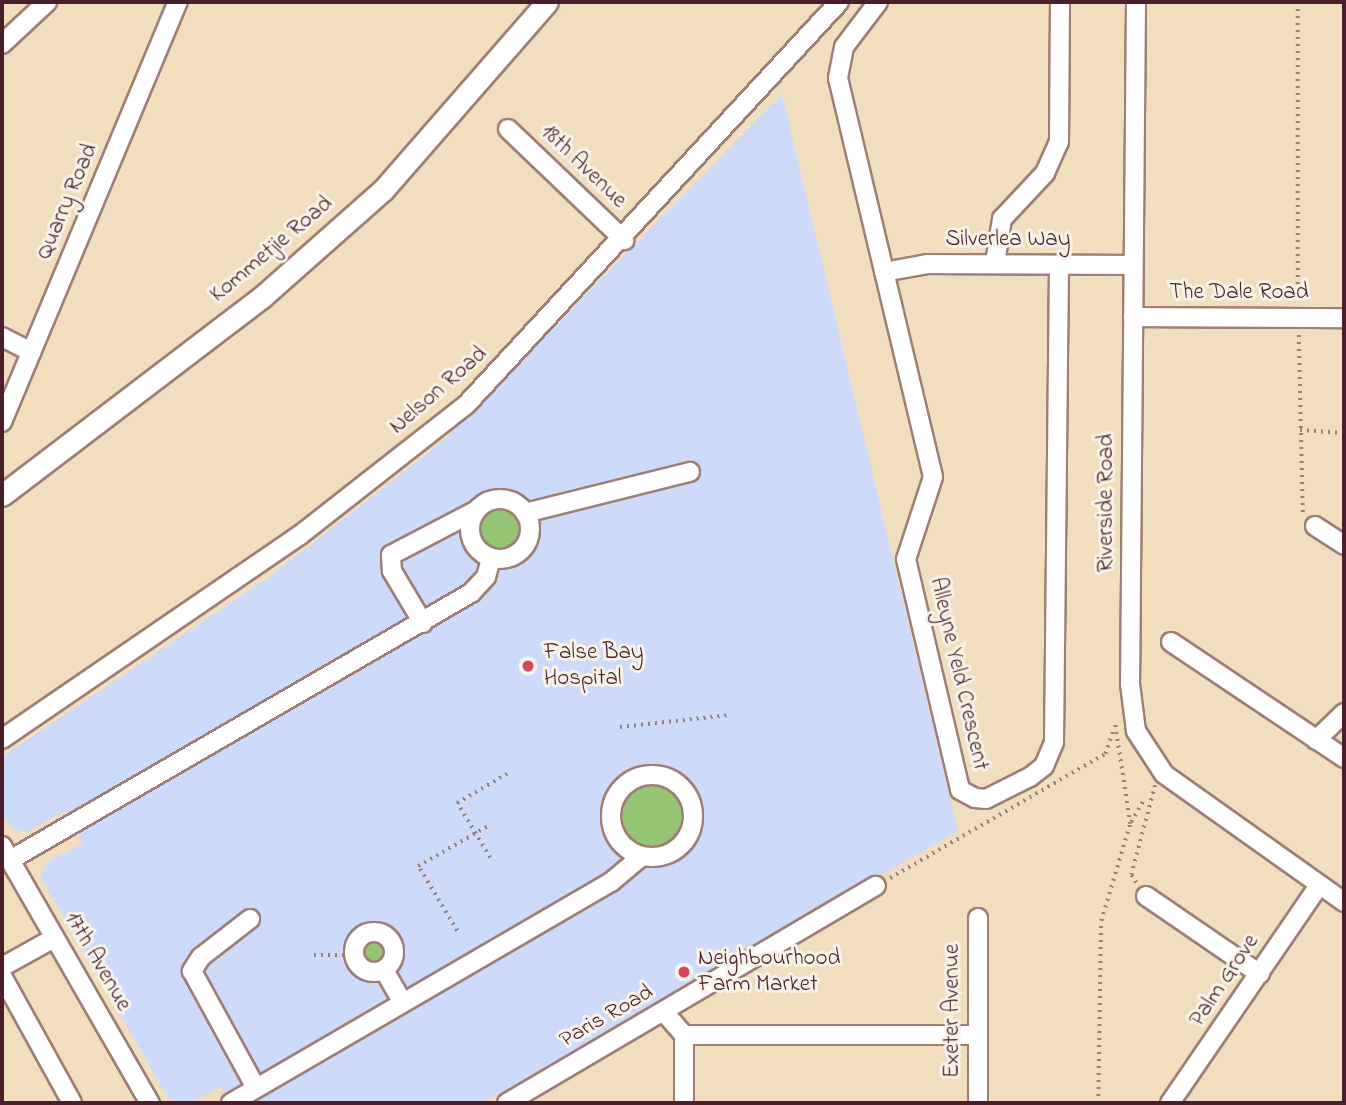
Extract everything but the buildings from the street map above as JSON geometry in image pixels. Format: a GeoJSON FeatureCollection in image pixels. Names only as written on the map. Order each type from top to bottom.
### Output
{"type":"FeatureCollection","features":[{"type":"Feature","properties":{"kind":"main road","name":"Kommetjie Road"},"geometry":{"type":"LineString","coordinates":[[2,495],[262,297],[363,208],[550,5]]}},
{"type":"Feature","properties":{"kind":"street"},"geometry":{"type":"LineString","coordinates":[[2,44],[47,2]]}},
{"type":"Feature","properties":{"kind":"street","name":"Quarry Road"},"geometry":{"type":"LineString","coordinates":[[2,422],[178,2]]}},
{"type":"Feature","properties":{"kind":"street","name":"Nelson Road"},"geometry":{"type":"LineString","coordinates":[[2,738],[278,550],[466,405],[624,240],[839,2]]}},
{"type":"Feature","properties":{"kind":"street","name":"Alleyne Yeld Crescent"},"geometry":{"type":"LineString","coordinates":[[878,2],[853,32],[838,79],[933,477],[906,559],[960,790],[986,799],[1044,766],[1054,742],[1059,265]]}},
{"type":"Feature","properties":{"kind":"street"},"geometry":{"type":"LineString","coordinates":[[995,264],[1002,219],[1045,173],[1059,142],[1060,2]]}},
{"type":"Feature","properties":{"kind":"street","name":"Riverside Road"},"geometry":{"type":"LineString","coordinates":[[1136,2],[1132,265],[1132,708],[1142,747],[1164,774],[1319,885],[1341,893]]}},
{"type":"Feature","properties":{"kind":"street","name":"18th Avenue"},"geometry":{"type":"LineString","coordinates":[[508,129],[624,240]]}},
{"type":"Feature","properties":{"kind":"street","name":"Silverlea Way"},"geometry":{"type":"LineString","coordinates":[[884,272],[995,264],[1132,265]]}},
{"type":"Feature","properties":{"kind":"street","name":"The Dale Road"},"geometry":{"type":"LineString","coordinates":[[1133,317],[1344,318]]}},
{"type":"Feature","properties":{"kind":"street"},"geometry":{"type":"LineString","coordinates":[[2,337],[31,352]]}},
{"type":"Feature","properties":{"kind":"street"},"geometry":{"type":"LineString","coordinates":[[525,513],[690,472]]}},
{"type":"Feature","properties":{"kind":"street"},"geometry":{"type":"LineString","coordinates":[[423,623],[392,571],[391,555],[475,511],[500,498],[525,513],[530,530],[523,547],[509,557],[491,558],[471,538],[475,511]]}},
{"type":"Feature","properties":{"kind":"street"},"geometry":{"type":"LineString","coordinates":[[1315,526],[1344,545]]}},
{"type":"Feature","properties":{"kind":"street"},"geometry":{"type":"LineString","coordinates":[[6,853],[423,623],[477,589],[491,558]]}},
{"type":"Feature","properties":{"kind":"street"},"geometry":{"type":"LineString","coordinates":[[1171,642],[1344,758]]}},
{"type":"Feature","properties":{"kind":"street"},"geometry":{"type":"LineString","coordinates":[[1316,740],[1344,712]]}},
{"type":"Feature","properties":{"kind":"street"},"geometry":{"type":"LineString","coordinates":[[231,1103],[611,881],[640,858],[665,854],[691,832],[695,811],[673,778],[649,776],[612,803],[611,826],[640,858]]}},
{"type":"Feature","properties":{"kind":"street","name":"17th Avenue"},"geometry":{"type":"LineString","coordinates":[[6,853],[150,1103]]}},
{"type":"Feature","properties":{"kind":"street","name":"Palm Grove"},"geometry":{"type":"LineString","coordinates":[[1170,1103],[1319,885]]}},
{"type":"Feature","properties":{"kind":"street","name":"Paris Road"},"geometry":{"type":"LineString","coordinates":[[507,1103],[876,886]]}},
{"type":"Feature","properties":{"kind":"street"},"geometry":{"type":"LineString","coordinates":[[1146,896],[1260,974]]}},
{"type":"Feature","properties":{"kind":"street","name":"Exeter Avenue"},"geometry":{"type":"LineString","coordinates":[[978,918],[978,1103]]}},
{"type":"Feature","properties":{"kind":"street"},"geometry":{"type":"LineString","coordinates":[[250,919],[201,957],[192,971],[256,1088]]}},
{"type":"Feature","properties":{"kind":"street"},"geometry":{"type":"LineString","coordinates":[[380,932],[394,953],[384,970],[365,971],[353,955],[361,936],[380,932]]}},
{"type":"Feature","properties":{"kind":"street"},"geometry":{"type":"LineString","coordinates":[[2,967],[54,938]]}},
{"type":"Feature","properties":{"kind":"street"},"geometry":{"type":"LineString","coordinates":[[384,970],[402,1001]]}},
{"type":"Feature","properties":{"kind":"street"},"geometry":{"type":"LineString","coordinates":[[2,976],[72,1103]]}},
{"type":"Feature","properties":{"kind":"street"},"geometry":{"type":"LineString","coordinates":[[664,1012],[684,1035],[684,1103]]}},
{"type":"Feature","properties":{"kind":"street"},"geometry":{"type":"LineString","coordinates":[[684,1035],[978,1035]]}},
{"type":"Feature","properties":{"kind":"path"},"geometry":{"type":"LineString","coordinates":[[1298,2],[1300,430],[1303,518],[1315,526]]}},
{"type":"Feature","properties":{"kind":"path"},"geometry":{"type":"LineString","coordinates":[[1300,430],[1344,433]]}},
{"type":"Feature","properties":{"kind":"path"},"geometry":{"type":"LineString","coordinates":[[620,727],[729,715]]}},
{"type":"Feature","properties":{"kind":"path"},"geometry":{"type":"LineString","coordinates":[[1115,725],[1130,824]]}},
{"type":"Feature","properties":{"kind":"path"},"geometry":{"type":"LineString","coordinates":[[490,858],[457,803],[508,773]]}},
{"type":"Feature","properties":{"kind":"path"},"geometry":{"type":"LineString","coordinates":[[1098,1103],[1101,921],[1130,824],[1164,774]]}},
{"type":"Feature","properties":{"kind":"path"},"geometry":{"type":"LineString","coordinates":[[1146,896],[1130,875],[1148,794]]}},
{"type":"Feature","properties":{"kind":"path"},"geometry":{"type":"LineString","coordinates":[[457,931],[418,866],[488,827]]}},
{"type":"Feature","properties":{"kind":"path"},"geometry":{"type":"LineString","coordinates":[[876,886],[968,836]]}},
{"type":"Feature","properties":{"kind":"path"},"geometry":{"type":"LineString","coordinates":[[314,955],[353,955]]}},
{"type":"Feature","properties":{"kind":"shaded area","name":"False Bay Hospital"},"geometry":{"type":"Polygon","coordinates":[[[782,94],[958,831],[483,1103],[231,1103],[221,1086],[192,1103],[169,1099],[40,876],[48,861],[83,843],[65,811],[26,833],[10,827],[2,813],[2,757],[272,575],[441,443],[782,94]]]}},
{"type":"Feature","properties":{"kind":"green space"},"geometry":{"type":"Polygon","coordinates":[[[500,499],[517,504],[525,512],[530,529],[525,546],[517,554],[500,559],[483,554],[475,546],[470,529],[475,512],[483,504],[500,499]]]}},
{"type":"Feature","properties":{"kind":"green space"},"geometry":{"type":"Polygon","coordinates":[[[652,775],[668,778],[681,787],[690,800],[693,816],[690,832],[681,845],[668,854],[652,857],[636,854],[623,845],[614,832],[611,816],[614,800],[623,787],[636,778],[652,775]]]}},
{"type":"Feature","properties":{"kind":"green space"},"geometry":{"type":"Polygon","coordinates":[[[374,932],[382,933],[388,938],[393,944],[393,960],[388,966],[382,971],[374,972],[366,971],[360,966],[355,960],[354,952],[355,944],[360,938],[366,933],[374,932]]]}},
{"type":"Feature","properties":{"kind":"place","name":"False Bay Hospital"},"geometry":{"type":"Point","coordinates":[528,666]}},
{"type":"Feature","properties":{"kind":"place","name":"Neighbourhood Farm Market"},"geometry":{"type":"Point","coordinates":[684,972]}}]}
